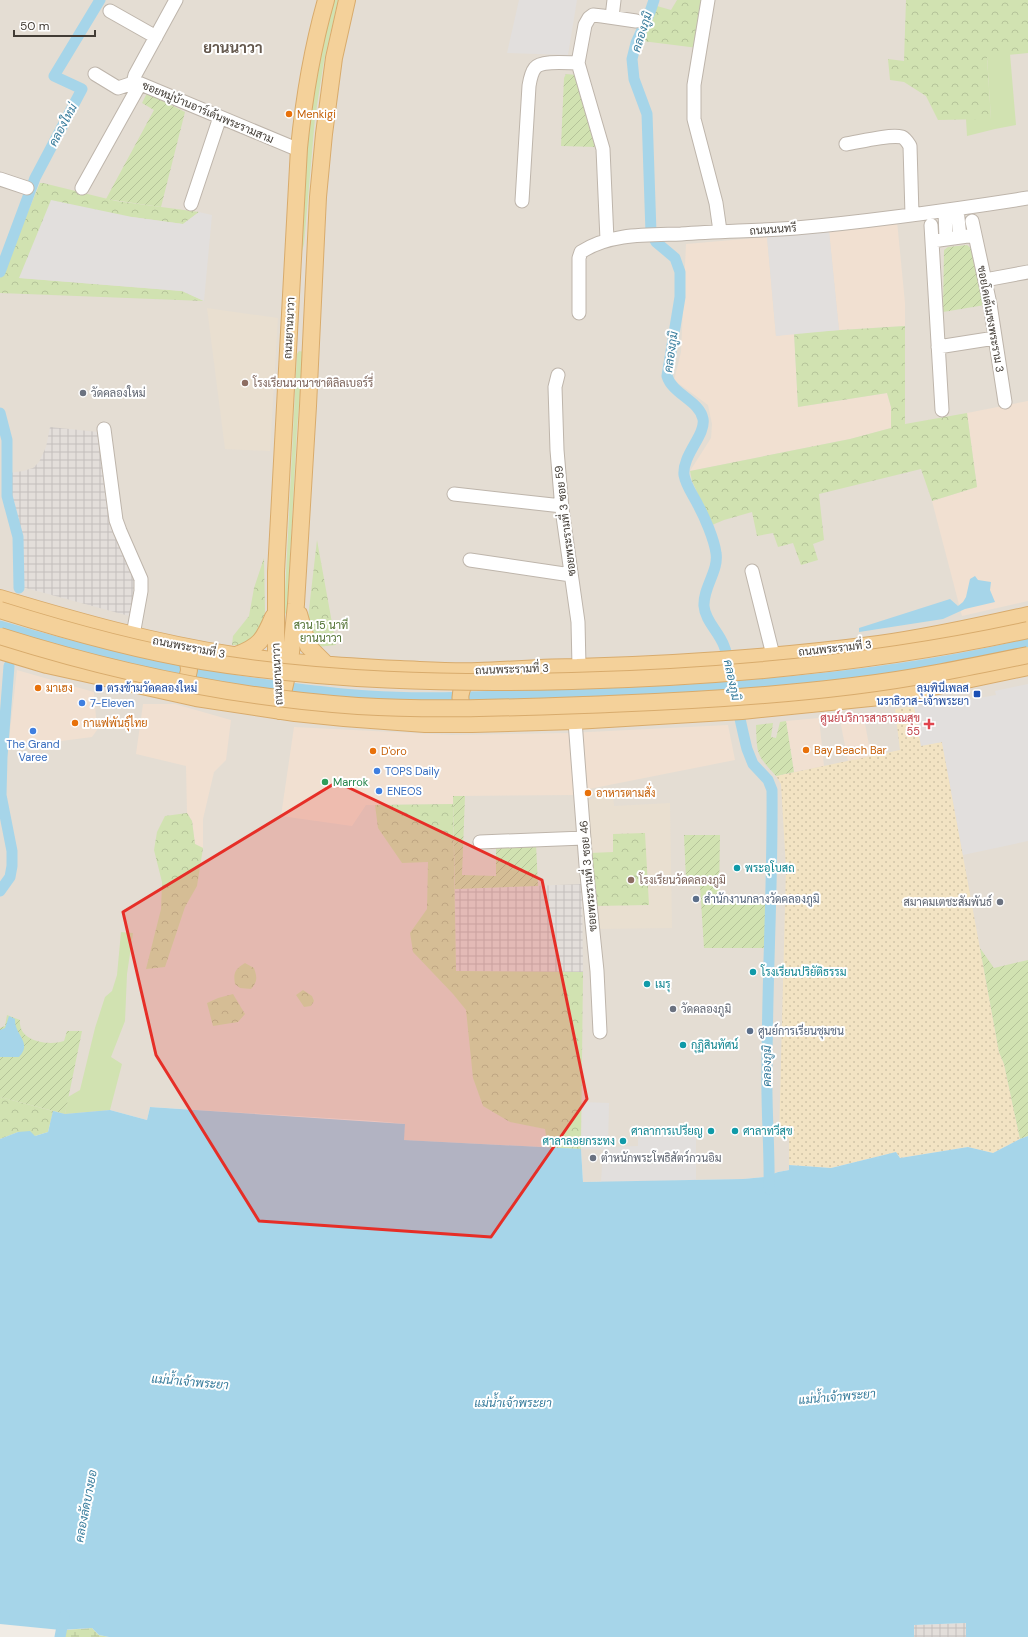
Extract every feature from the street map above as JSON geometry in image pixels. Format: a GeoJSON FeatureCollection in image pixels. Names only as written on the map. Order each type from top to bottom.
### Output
{"type":"FeatureCollection","features":[{"type":"Feature","properties":{"kind":"main road","name":"ถนนยานนาวา"},"geometry":{"type":"LineString","coordinates":[[282,668],[276,612],[276,572],[299,150],[303,104],[312,55],[326,0]]}},
{"type":"Feature","properties":{"kind":"main road","name":"ถนนยานนาวา"},"geometry":{"type":"LineString","coordinates":[[280,701],[282,668],[296,604],[316,259],[318,197],[324,134],[334,58],[347,0]]}},
{"type":"Feature","properties":{"kind":"main road"},"geometry":{"type":"LineString","coordinates":[[289,334],[294,344],[302,341],[304,336],[305,286],[308,264],[316,259]]}},
{"type":"Feature","properties":{"kind":"main road","name":"ถนนพระรามที่ 3"},"geometry":{"type":"LineString","coordinates":[[0,598],[133,635],[180,646],[234,655],[282,668],[327,665],[476,671],[733,658],[773,655],[894,641],[932,635],[1028,615]]}},
{"type":"Feature","properties":{"kind":"main road"},"geometry":{"type":"LineString","coordinates":[[296,604],[308,646],[327,665]]}},
{"type":"Feature","properties":{"kind":"main road","name":"ถนนพระรามที่ 3"},"geometry":{"type":"LineString","coordinates":[[0,610],[92,638],[201,661],[253,668],[380,680],[453,682],[620,680],[705,675],[797,667],[934,649],[1028,630]]}},
{"type":"Feature","properties":{"kind":"main road"},"geometry":{"type":"LineString","coordinates":[[234,655],[249,650],[260,642],[266,634],[276,612]]}},
{"type":"Feature","properties":{"kind":"main road"},"geometry":{"type":"LineString","coordinates":[[0,636],[34,647],[107,666],[229,690],[291,700],[359,706],[427,708],[535,707],[715,700],[787,694],[856,686],[976,666],[1028,655]]}},
{"type":"Feature","properties":{"kind":"main road"},"geometry":{"type":"LineString","coordinates":[[172,693],[184,684],[189,672],[188,658],[180,646]]}},
{"type":"Feature","properties":{"kind":"main road"},"geometry":{"type":"LineString","coordinates":[[0,651],[47,666],[172,693],[280,701],[344,718],[425,724],[472,724],[575,720],[742,711],[890,696],[1028,667]]}},
{"type":"Feature","properties":{"kind":"main road"},"geometry":{"type":"LineString","coordinates":[[472,724],[460,699],[464,682],[476,671]]}},
{"type":"Feature","properties":{"kind":"street","name":"ซอยหมู่บ้านอาร์เด้นพระรามสาม"},"geometry":{"type":"LineString","coordinates":[[176,0],[134,79],[138,83],[299,150]]}},
{"type":"Feature","properties":{"kind":"street"},"geometry":{"type":"LineString","coordinates":[[612,17],[614,0]]}},
{"type":"Feature","properties":{"kind":"street"},"geometry":{"type":"LineString","coordinates":[[708,0],[694,85],[694,119],[716,203],[720,232]]}},
{"type":"Feature","properties":{"kind":"street"},"geometry":{"type":"LineString","coordinates":[[110,10],[156,37]]}},
{"type":"Feature","properties":{"kind":"street"},"geometry":{"type":"LineString","coordinates":[[607,240],[603,149],[578,63],[585,24],[593,15],[636,21]]}},
{"type":"Feature","properties":{"kind":"street"},"geometry":{"type":"LineString","coordinates":[[522,201],[529,86],[532,73],[535,67],[544,63],[578,63]]}},
{"type":"Feature","properties":{"kind":"street"},"geometry":{"type":"LineString","coordinates":[[95,74],[118,88],[138,83]]}},
{"type":"Feature","properties":{"kind":"street"},"geometry":{"type":"LineString","coordinates":[[82,188],[138,83]]}},
{"type":"Feature","properties":{"kind":"street"},"geometry":{"type":"LineString","coordinates":[[191,204],[220,117]]}},
{"type":"Feature","properties":{"kind":"street"},"geometry":{"type":"LineString","coordinates":[[846,144],[890,137],[901,137],[905,139],[910,146],[912,215]]}},
{"type":"Feature","properties":{"kind":"street"},"geometry":{"type":"LineString","coordinates":[[0,179],[27,188]]}},
{"type":"Feature","properties":{"kind":"street","name":"ถนนนนทรี"},"geometry":{"type":"LineString","coordinates":[[579,313],[579,258],[581,252],[607,240],[653,235],[795,228],[951,210],[1028,198]]}},
{"type":"Feature","properties":{"kind":"street"},"geometry":{"type":"LineString","coordinates":[[951,210],[960,237]]}},
{"type":"Feature","properties":{"kind":"street"},"geometry":{"type":"LineString","coordinates":[[946,239],[951,210]]}},
{"type":"Feature","properties":{"kind":"street","name":"ซอยโคเต้เมซงพระราม 3"},"geometry":{"type":"LineString","coordinates":[[972,220],[985,280],[1005,402]]}},
{"type":"Feature","properties":{"kind":"street"},"geometry":{"type":"LineString","coordinates":[[931,225],[942,410]]}},
{"type":"Feature","properties":{"kind":"street"},"geometry":{"type":"LineString","coordinates":[[932,241],[975,235]]}},
{"type":"Feature","properties":{"kind":"street"},"geometry":{"type":"LineString","coordinates":[[985,280],[1028,272]]}},
{"type":"Feature","properties":{"kind":"street"},"geometry":{"type":"LineString","coordinates":[[938,347],[995,338]]}},
{"type":"Feature","properties":{"kind":"street","name":"ซอยพระรามที่ 3 ซอย 59"},"geometry":{"type":"LineString","coordinates":[[558,375],[555,387],[556,428],[562,506],[578,622],[579,666]]}},
{"type":"Feature","properties":{"kind":"street"},"geometry":{"type":"LineString","coordinates":[[104,429],[116,520],[141,579],[141,591],[133,635]]}},
{"type":"Feature","properties":{"kind":"street"},"geometry":{"type":"LineString","coordinates":[[454,494],[562,506]]}},
{"type":"Feature","properties":{"kind":"street"},"geometry":{"type":"LineString","coordinates":[[470,560],[571,575]]}},
{"type":"Feature","properties":{"kind":"street"},"geometry":{"type":"LineString","coordinates":[[752,571],[773,655]]}},
{"type":"Feature","properties":{"kind":"street","name":"ซอยพระรามที่ 3 ซอย 46"},"geometry":{"type":"LineString","coordinates":[[575,720],[584,838],[597,971],[600,1032]]}},
{"type":"Feature","properties":{"kind":"street"},"geometry":{"type":"LineString","coordinates":[[480,842],[584,838]]}},
{"type":"Feature","properties":{"kind":"highlighted area"},"geometry":{"type":"Polygon","coordinates":[[[337,782],[542,880],[587,1099],[491,1237],[259,1221],[156,1055],[123,912],[337,782]]]}},
{"type":"Feature","properties":{"kind":"shaded area"},"geometry":{"type":"Polygon","coordinates":[[[0,0],[1028,0],[1028,1136],[1020,1139],[896,1152],[861,1160],[790,1165],[789,1170],[765,1177],[743,1179],[583,1182],[581,1149],[403,1140],[405,1124],[374,1121],[150,1107],[147,1120],[110,1110],[18,1132],[0,1139],[0,0]]]}},
{"type":"Feature","properties":{"kind":"shaded area"},"geometry":{"type":"Polygon","coordinates":[[[519,0],[577,0],[568,55],[507,53],[519,0]]]}},
{"type":"Feature","properties":{"kind":"shaded area"},"geometry":{"type":"Polygon","coordinates":[[[51,200],[132,217],[183,224],[199,212],[212,215],[204,301],[182,291],[19,278],[51,200]]]}},
{"type":"Feature","properties":{"kind":"shaded area"},"geometry":{"type":"Polygon","coordinates":[[[897,221],[905,303],[905,326],[839,330],[829,231],[897,221]]]}},
{"type":"Feature","properties":{"kind":"shaded area"},"geometry":{"type":"Polygon","coordinates":[[[829,231],[839,330],[776,336],[767,237],[829,231]]]}},
{"type":"Feature","properties":{"kind":"shaded area"},"geometry":{"type":"Polygon","coordinates":[[[767,237],[776,336],[794,333],[798,407],[887,393],[891,407],[891,428],[850,439],[690,471],[711,438],[712,424],[708,405],[674,380],[681,352],[686,244],[767,237]]]}},
{"type":"Feature","properties":{"kind":"shaded area","name":"โรงเรียนนานาชาติลิลเบอร์รี่"},"geometry":{"type":"Polygon","coordinates":[[[207,308],[278,318],[270,451],[225,449],[207,308]]]}},
{"type":"Feature","properties":{"kind":"shaded area"},"geometry":{"type":"Polygon","coordinates":[[[1028,401],[1028,601],[962,616],[932,501],[977,487],[967,413],[1028,401]]]}},
{"type":"Feature","properties":{"kind":"shaded area"},"geometry":{"type":"Polygon","coordinates":[[[50,427],[98,432],[136,577],[133,617],[22,587],[20,533],[10,502],[10,473],[33,468],[39,462],[46,447],[50,427]]]}},
{"type":"Feature","properties":{"kind":"shaded area"},"geometry":{"type":"Polygon","coordinates":[[[17,670],[94,692],[97,730],[92,737],[8,748],[17,670]]]}},
{"type":"Feature","properties":{"kind":"shaded area"},"geometry":{"type":"Polygon","coordinates":[[[1028,684],[1028,841],[963,855],[942,742],[921,746],[914,706],[961,698],[962,701],[996,695],[995,691],[1028,684]]]}},
{"type":"Feature","properties":{"kind":"shaded area"},"geometry":{"type":"Polygon","coordinates":[[[143,704],[175,704],[231,720],[226,760],[214,772],[203,819],[203,848],[195,844],[192,821],[187,813],[186,766],[136,754],[143,704]]]}},
{"type":"Feature","properties":{"kind":"shaded area"},"geometry":{"type":"Polygon","coordinates":[[[863,713],[871,756],[848,761],[839,715],[863,713]]]}},
{"type":"Feature","properties":{"kind":"shaded area","name":"Bay Beach Bar"},"geometry":{"type":"Polygon","coordinates":[[[819,718],[824,766],[794,772],[786,721],[819,718]]]}},
{"type":"Feature","properties":{"kind":"shaded area"},"geometry":{"type":"Polygon","coordinates":[[[728,725],[735,760],[584,790],[576,795],[454,796],[453,804],[366,805],[352,826],[281,816],[294,727],[452,735],[569,733],[728,725]]]}},
{"type":"Feature","properties":{"kind":"shaded area","name":"โรงเรียนวัดคลองภูมิ"},"geometry":{"type":"Polygon","coordinates":[[[613,795],[614,806],[670,803],[672,928],[596,929],[585,801],[613,795]]]}},
{"type":"Feature","properties":{"kind":"shaded area"},"geometry":{"type":"Polygon","coordinates":[[[582,884],[583,972],[456,971],[455,889],[582,884]]]}},
{"type":"Feature","properties":{"kind":"shaded area"},"geometry":{"type":"Polygon","coordinates":[[[582,1102],[609,1103],[608,1147],[638,1146],[638,1135],[696,1136],[696,1180],[601,1182],[603,1150],[581,1149],[582,1102]]]}},
{"type":"Feature","properties":{"kind":"shaded area"},"geometry":{"type":"Polygon","coordinates":[[[966,1623],[966,1637],[914,1637],[914,1625],[966,1623]]]}},
{"type":"Feature","properties":{"kind":"green space"},"geometry":{"type":"Polygon","coordinates":[[[333,0],[338,0],[324,61],[315,118],[304,244],[300,259],[309,123],[318,60],[333,0]]]}},
{"type":"Feature","properties":{"kind":"green space"},"geometry":{"type":"Polygon","coordinates":[[[677,0],[706,0],[698,48],[642,41],[657,6],[671,10],[677,0]]]}},
{"type":"Feature","properties":{"kind":"green space"},"geometry":{"type":"Polygon","coordinates":[[[906,0],[1028,0],[1028,53],[987,57],[991,119],[938,120],[926,96],[904,82],[890,80],[888,59],[904,61],[906,0]]]}},
{"type":"Feature","properties":{"kind":"green space"},"geometry":{"type":"Polygon","coordinates":[[[1010,54],[1016,125],[967,136],[966,119],[991,119],[987,56],[1010,54]]]}},
{"type":"Feature","properties":{"kind":"green space"},"geometry":{"type":"Polygon","coordinates":[[[566,74],[577,75],[596,147],[561,146],[564,78],[566,74]]]}},
{"type":"Feature","properties":{"kind":"green space"},"geometry":{"type":"Polygon","coordinates":[[[147,93],[185,112],[161,207],[106,199],[154,110],[142,103],[147,93]]]}},
{"type":"Feature","properties":{"kind":"green space"},"geometry":{"type":"Polygon","coordinates":[[[40,183],[116,201],[199,212],[183,224],[132,217],[20,278],[182,291],[204,301],[0,293],[0,278],[40,183]]]}},
{"type":"Feature","properties":{"kind":"green space"},"geometry":{"type":"Polygon","coordinates":[[[967,245],[972,249],[985,305],[943,312],[944,250],[948,247],[967,245]]]}},
{"type":"Feature","properties":{"kind":"green space"},"geometry":{"type":"Polygon","coordinates":[[[905,326],[905,424],[967,413],[977,487],[932,501],[921,469],[819,494],[824,540],[813,544],[818,560],[801,565],[793,543],[778,547],[773,533],[757,536],[752,512],[712,525],[692,481],[690,471],[850,439],[891,428],[891,407],[887,393],[798,407],[794,333],[905,326]]]}},
{"type":"Feature","properties":{"kind":"green space"},"geometry":{"type":"Polygon","coordinates":[[[299,351],[304,352],[297,428],[287,614],[284,613],[297,354],[299,351]]]}},
{"type":"Feature","properties":{"kind":"green space","name":"สวน 15 นาที ยานนาวา"},"geometry":{"type":"Polygon","coordinates":[[[317,540],[336,645],[317,647],[313,645],[308,618],[317,540]]]}},
{"type":"Feature","properties":{"kind":"green space","name":"สวน 15 นาที ยานนาวา"},"geometry":{"type":"Polygon","coordinates":[[[264,558],[265,612],[259,632],[244,645],[232,645],[233,636],[249,616],[254,588],[264,558]]]}},
{"type":"Feature","properties":{"kind":"green space"},"geometry":{"type":"Polygon","coordinates":[[[786,721],[794,772],[776,776],[761,758],[757,748],[756,725],[773,723],[771,737],[776,738],[780,722],[786,721]]]}},
{"type":"Feature","properties":{"kind":"green space"},"geometry":{"type":"Polygon","coordinates":[[[453,796],[465,796],[462,875],[496,876],[496,846],[536,844],[538,886],[455,889],[453,796]]]}},
{"type":"Feature","properties":{"kind":"green space"},"geometry":{"type":"Polygon","coordinates":[[[453,804],[456,971],[583,972],[581,1149],[548,1148],[545,1129],[510,1122],[483,1106],[473,1078],[466,1010],[413,952],[410,933],[427,909],[428,862],[402,863],[378,828],[375,805],[453,804]]]}},
{"type":"Feature","properties":{"kind":"green space"},"geometry":{"type":"Polygon","coordinates":[[[187,813],[192,821],[195,844],[203,848],[197,886],[185,907],[165,967],[146,969],[161,909],[162,882],[154,850],[157,832],[165,816],[187,813]]]}},
{"type":"Feature","properties":{"kind":"green space"},"geometry":{"type":"Polygon","coordinates":[[[645,833],[649,905],[594,906],[590,853],[613,852],[613,834],[645,833]]]}},
{"type":"Feature","properties":{"kind":"green space"},"geometry":{"type":"Polygon","coordinates":[[[684,835],[720,835],[719,902],[766,904],[765,948],[704,948],[700,886],[686,880],[684,835]]]}},
{"type":"Feature","properties":{"kind":"green space"},"geometry":{"type":"Polygon","coordinates":[[[121,932],[133,933],[127,974],[125,1021],[111,1057],[122,1064],[110,1110],[65,1114],[68,1097],[80,1090],[95,1028],[105,997],[112,991],[117,975],[121,932]]]}},
{"type":"Feature","properties":{"kind":"green space"},"geometry":{"type":"Polygon","coordinates":[[[980,948],[994,968],[1028,960],[1028,1136],[1020,1139],[1004,1064],[999,1052],[980,948]]]}},
{"type":"Feature","properties":{"kind":"green space"},"geometry":{"type":"Polygon","coordinates":[[[245,963],[254,968],[256,974],[256,981],[251,989],[240,988],[235,984],[234,977],[236,972],[239,967],[245,963]]]}},
{"type":"Feature","properties":{"kind":"green space"},"geometry":{"type":"Polygon","coordinates":[[[303,990],[312,996],[314,1001],[311,1006],[304,1007],[296,995],[303,990]]]}},
{"type":"Feature","properties":{"kind":"green space"},"geometry":{"type":"Polygon","coordinates":[[[233,994],[245,1014],[238,1022],[213,1026],[207,1003],[233,994]]]}},
{"type":"Feature","properties":{"kind":"green space"},"geometry":{"type":"Polygon","coordinates":[[[7,1015],[20,1020],[24,1033],[29,1038],[36,1041],[51,1043],[64,1041],[67,1031],[82,1031],[65,1114],[0,1097],[0,1028],[5,1026],[7,1015]]]}},
{"type":"Feature","properties":{"kind":"green space"},"geometry":{"type":"Polygon","coordinates":[[[0,1097],[53,1111],[48,1132],[35,1136],[18,1132],[0,1139],[0,1097]]]}},
{"type":"Feature","properties":{"kind":"green space"},"geometry":{"type":"Polygon","coordinates":[[[92,1628],[99,1635],[109,1637],[64,1637],[66,1630],[92,1628]]]}},
{"type":"Feature","properties":{"kind":"sand"},"geometry":{"type":"Polygon","coordinates":[[[914,706],[921,745],[942,742],[999,1052],[1004,1064],[1020,1139],[993,1153],[968,1147],[900,1158],[896,1152],[831,1168],[789,1165],[789,1138],[779,1138],[786,868],[781,784],[776,776],[900,750],[895,709],[914,706]]]}},
{"type":"Feature","properties":{"kind":"water"},"geometry":{"type":"Polygon","coordinates":[[[975,576],[978,580],[991,582],[990,590],[995,602],[965,609],[943,619],[859,632],[859,628],[950,599],[958,606],[966,597],[970,579],[975,576]]]}},
{"type":"Feature","properties":{"kind":"water"},"geometry":{"type":"Polygon","coordinates":[[[9,1016],[15,1019],[15,1025],[24,1043],[23,1052],[19,1057],[0,1057],[0,1030],[5,1028],[9,1016]]]}},
{"type":"Feature","properties":{"kind":"water","name":"แม่น้ำเจ้าพระยา"},"geometry":{"type":"Polygon","coordinates":[[[150,1107],[405,1124],[404,1140],[581,1149],[583,1182],[743,1179],[765,1177],[789,1170],[789,1165],[831,1168],[896,1152],[900,1158],[968,1147],[993,1153],[1028,1136],[1028,1637],[966,1637],[966,1623],[914,1625],[914,1637],[109,1637],[99,1635],[92,1628],[61,1630],[0,1624],[0,1139],[18,1132],[30,1131],[35,1136],[48,1132],[53,1111],[65,1114],[110,1110],[147,1120],[150,1107]]]}},
{"type":"Feature","properties":{"kind":"waterway","name":"คลองใหม่"},"geometry":{"type":"LineString","coordinates":[[0,272],[35,178],[82,89],[54,76],[100,0]]}},
{"type":"Feature","properties":{"kind":"waterway","name":"คลองภูมิ"},"geometry":{"type":"LineString","coordinates":[[654,0],[636,43],[632,59],[634,79],[647,114],[651,233],[656,242],[675,258],[680,272],[680,297],[667,376],[674,388],[697,407],[703,419],[701,432],[687,460],[684,468],[684,475],[688,487],[706,522],[716,553],[715,566],[704,599],[704,606],[709,622],[722,641],[726,653],[747,749],[753,764],[768,780],[772,790],[767,1086],[769,1189]]}},
{"type":"Feature","properties":{"kind":"waterway","name":"คลองใหม่"},"geometry":{"type":"LineString","coordinates":[[0,413],[7,440],[7,496],[18,537],[19,588]]}},
{"type":"Feature","properties":{"kind":"waterway"},"geometry":{"type":"LineString","coordinates":[[0,626],[113,656],[228,679],[345,694],[417,698],[640,692],[773,683],[901,668],[1028,644]]}},
{"type":"Feature","properties":{"kind":"waterway","name":"คลองใหม่"},"geometry":{"type":"LineString","coordinates":[[0,891],[10,877],[12,866],[12,851],[1,795],[2,757],[9,666]]}},
{"type":"Feature","properties":{"kind":"waterway","name":"คลองลัดบางยอ"},"geometry":{"type":"LineString","coordinates":[[60,1637],[64,1616]]}},
{"type":"Feature","properties":{"kind":"place","name":"Menkigi"},"geometry":{"type":"Point","coordinates":[289,114]}},
{"type":"Feature","properties":{"kind":"place","name":"โรงเรียนนานาชาติลิลเบอร์รี่"},"geometry":{"type":"Point","coordinates":[245,383]}},
{"type":"Feature","properties":{"kind":"place","name":"วัดคลองใหม่"},"geometry":{"type":"Point","coordinates":[83,393]}},
{"type":"Feature","properties":{"kind":"place","name":"มาเฮง"},"geometry":{"type":"Point","coordinates":[38,688]}},
{"type":"Feature","properties":{"kind":"place","name":"ตรงข้ามวัดคลองใหม่"},"geometry":{"type":"Point","coordinates":[99,688]}},
{"type":"Feature","properties":{"kind":"place","name":"ลุมพินีเพลส นราธิวาส-เจ้าพระยา"},"geometry":{"type":"Point","coordinates":[977,694]}},
{"type":"Feature","properties":{"kind":"place","name":"7-Eleven"},"geometry":{"type":"Point","coordinates":[82,703]}},
{"type":"Feature","properties":{"kind":"place","name":"กาแฟพันธ์ุไทย"},"geometry":{"type":"Point","coordinates":[75,723]}},
{"type":"Feature","properties":{"kind":"place","name":"ศูนย์บริการสาธารณสุข 55"},"geometry":{"type":"Point","coordinates":[929,724]}},
{"type":"Feature","properties":{"kind":"place","name":"The Grand Varee"},"geometry":{"type":"Point","coordinates":[33,731]}},
{"type":"Feature","properties":{"kind":"place","name":"Bay Beach Bar"},"geometry":{"type":"Point","coordinates":[806,750]}},
{"type":"Feature","properties":{"kind":"place","name":"D'oro"},"geometry":{"type":"Point","coordinates":[373,751]}},
{"type":"Feature","properties":{"kind":"place","name":"TOPS Daily"},"geometry":{"type":"Point","coordinates":[377,771]}},
{"type":"Feature","properties":{"kind":"place","name":"Marrok"},"geometry":{"type":"Point","coordinates":[325,782]}},
{"type":"Feature","properties":{"kind":"place","name":"ENEOS"},"geometry":{"type":"Point","coordinates":[379,791]}},
{"type":"Feature","properties":{"kind":"place","name":"อาหารตามสั่ง"},"geometry":{"type":"Point","coordinates":[588,793]}},
{"type":"Feature","properties":{"kind":"place","name":"พระอุโบสถ"},"geometry":{"type":"Point","coordinates":[737,868]}},
{"type":"Feature","properties":{"kind":"place","name":"โรงเรียนวัดคลองภูมิ"},"geometry":{"type":"Point","coordinates":[631,880]}},
{"type":"Feature","properties":{"kind":"place","name":"สำนักงานกลางวัดคลองภูมิ"},"geometry":{"type":"Point","coordinates":[696,899]}},
{"type":"Feature","properties":{"kind":"place","name":"สมาคมเตชะสัมพันธ์"},"geometry":{"type":"Point","coordinates":[1000,902]}},
{"type":"Feature","properties":{"kind":"place","name":"โรงเรียนปริยัติธรรม"},"geometry":{"type":"Point","coordinates":[753,972]}},
{"type":"Feature","properties":{"kind":"place","name":"เมรุ"},"geometry":{"type":"Point","coordinates":[647,984]}},
{"type":"Feature","properties":{"kind":"place","name":"วัดคลองภูมิ"},"geometry":{"type":"Point","coordinates":[673,1009]}},
{"type":"Feature","properties":{"kind":"place","name":"ศูนย์การเรียนชุมชน"},"geometry":{"type":"Point","coordinates":[750,1031]}},
{"type":"Feature","properties":{"kind":"place","name":"กุฏิสินทัศน์"},"geometry":{"type":"Point","coordinates":[683,1045]}},
{"type":"Feature","properties":{"kind":"place","name":"ศาลาการเปรียญ"},"geometry":{"type":"Point","coordinates":[711,1131]}},
{"type":"Feature","properties":{"kind":"place","name":"ศาลาทวีสุข"},"geometry":{"type":"Point","coordinates":[735,1131]}},
{"type":"Feature","properties":{"kind":"place","name":"ศาลาลอยกระทง"},"geometry":{"type":"Point","coordinates":[623,1141]}},
{"type":"Feature","properties":{"kind":"place","name":"ตำหนักพระโพธิสัตว์กวนอิม"},"geometry":{"type":"Point","coordinates":[593,1158]}},
{"type":"Feature","properties":{"kind":"district","name":"ยานนาวา"},"geometry":{"type":"Point","coordinates":[233,48]}}]}
